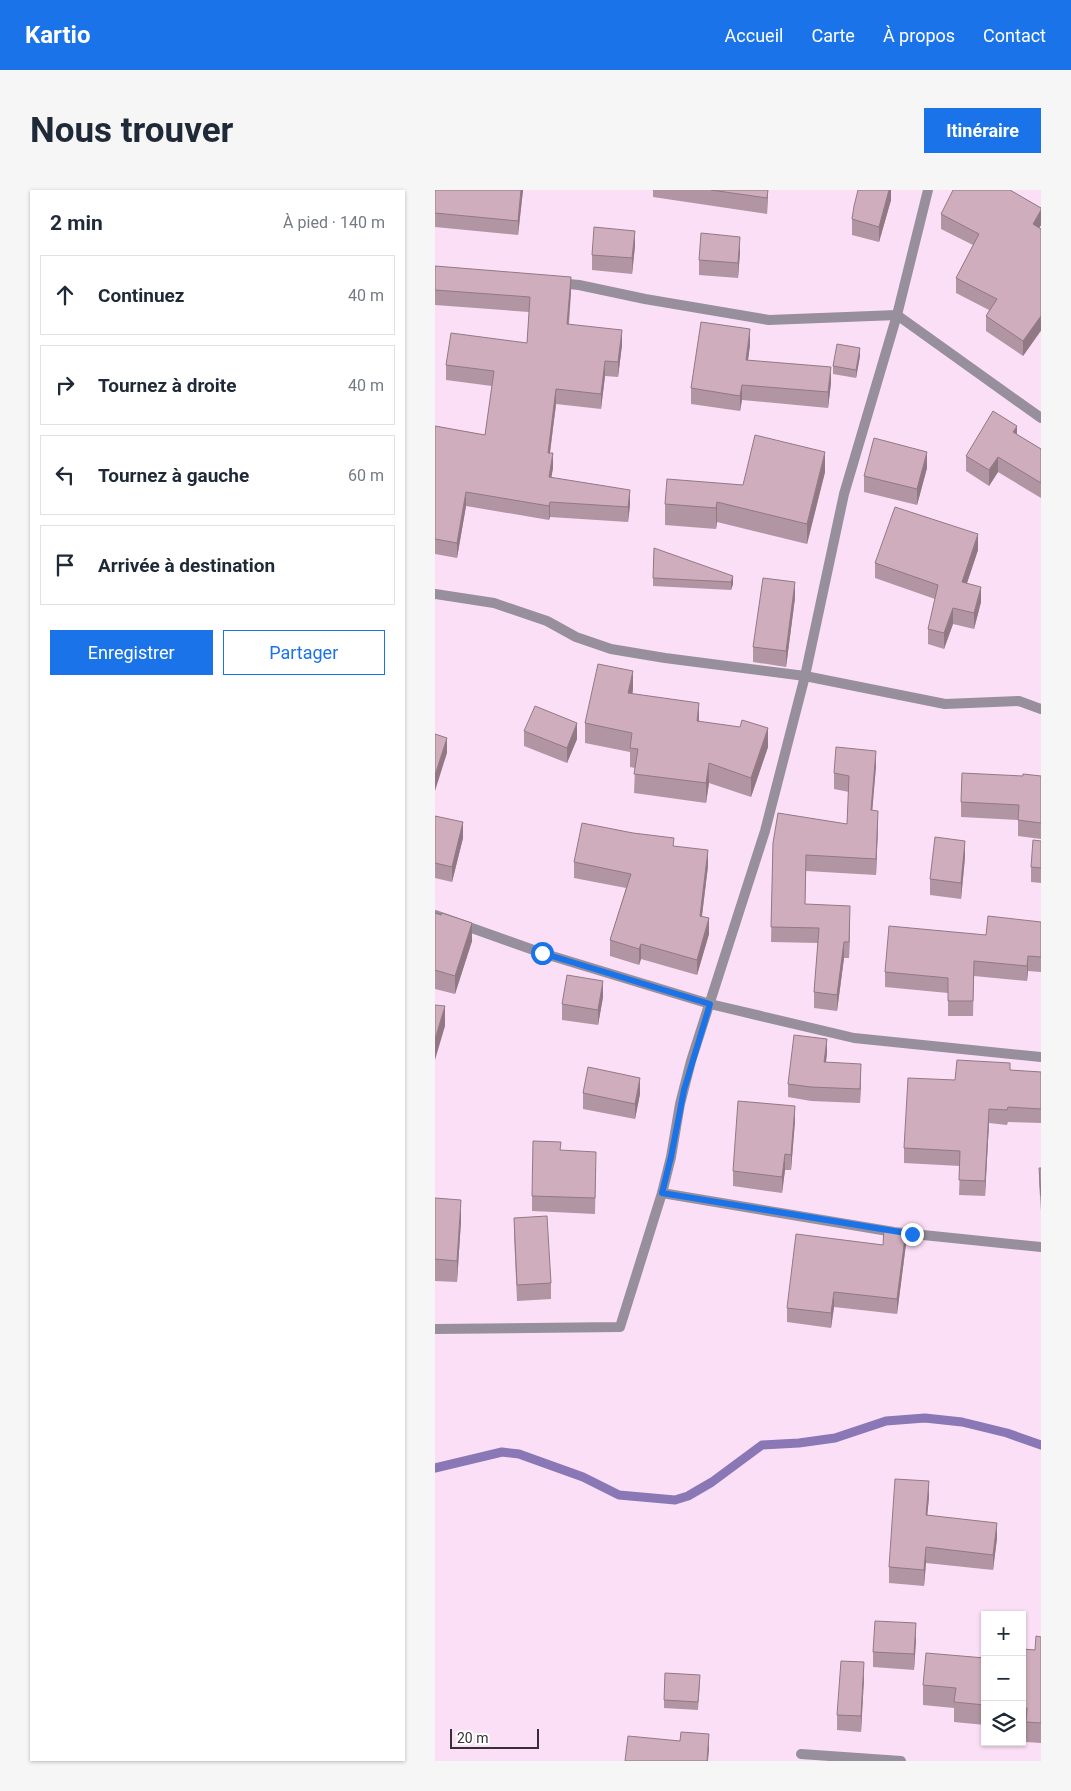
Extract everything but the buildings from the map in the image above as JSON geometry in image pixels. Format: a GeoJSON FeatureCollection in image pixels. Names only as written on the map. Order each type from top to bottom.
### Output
{"type":"FeatureCollection","features":[{"type":"Feature","properties":{"kind":"street"},"geometry":{"type":"LineString","coordinates":[[435,1329],[620,1327],[662,1193],[691,1061],[765,831],[805,676],[844,494],[897,314],[928,190]]}},
{"type":"Feature","properties":{"kind":"street"},"geometry":{"type":"LineString","coordinates":[[551,282],[579,285],[645,299],[769,320],[897,314],[1041,418]]}},
{"type":"Feature","properties":{"kind":"street"},"geometry":{"type":"LineString","coordinates":[[435,594],[494,603],[547,620],[576,637],[611,648],[665,658],[805,676],[945,704],[1019,701],[1041,709]]}},
{"type":"Feature","properties":{"kind":"street"},"geometry":{"type":"LineString","coordinates":[[435,915],[542,953],[710,1004],[854,1038],[1041,1057]]}},
{"type":"Feature","properties":{"kind":"street"},"geometry":{"type":"LineString","coordinates":[[662,1193],[894,1232],[1041,1247]]}},
{"type":"Feature","properties":{"kind":"street"},"geometry":{"type":"LineString","coordinates":[[801,1754],[901,1761]]}},
{"type":"Feature","properties":{"kind":"waterway"},"geometry":{"type":"LineString","coordinates":[[435,1468],[502,1452],[519,1454],[583,1477],[619,1495],[675,1500],[688,1496],[712,1482],[762,1445],[799,1443],[835,1438],[886,1421],[925,1418],[962,1422],[1007,1433],[1041,1445]]}},
{"type":"Feature","properties":{"kind":"route"},"geometry":{"type":"LineString","coordinates":[[542,953],[710,1004],[691,1061],[680,1104],[671,1157],[662,1193],[912,1234]]}}]}
